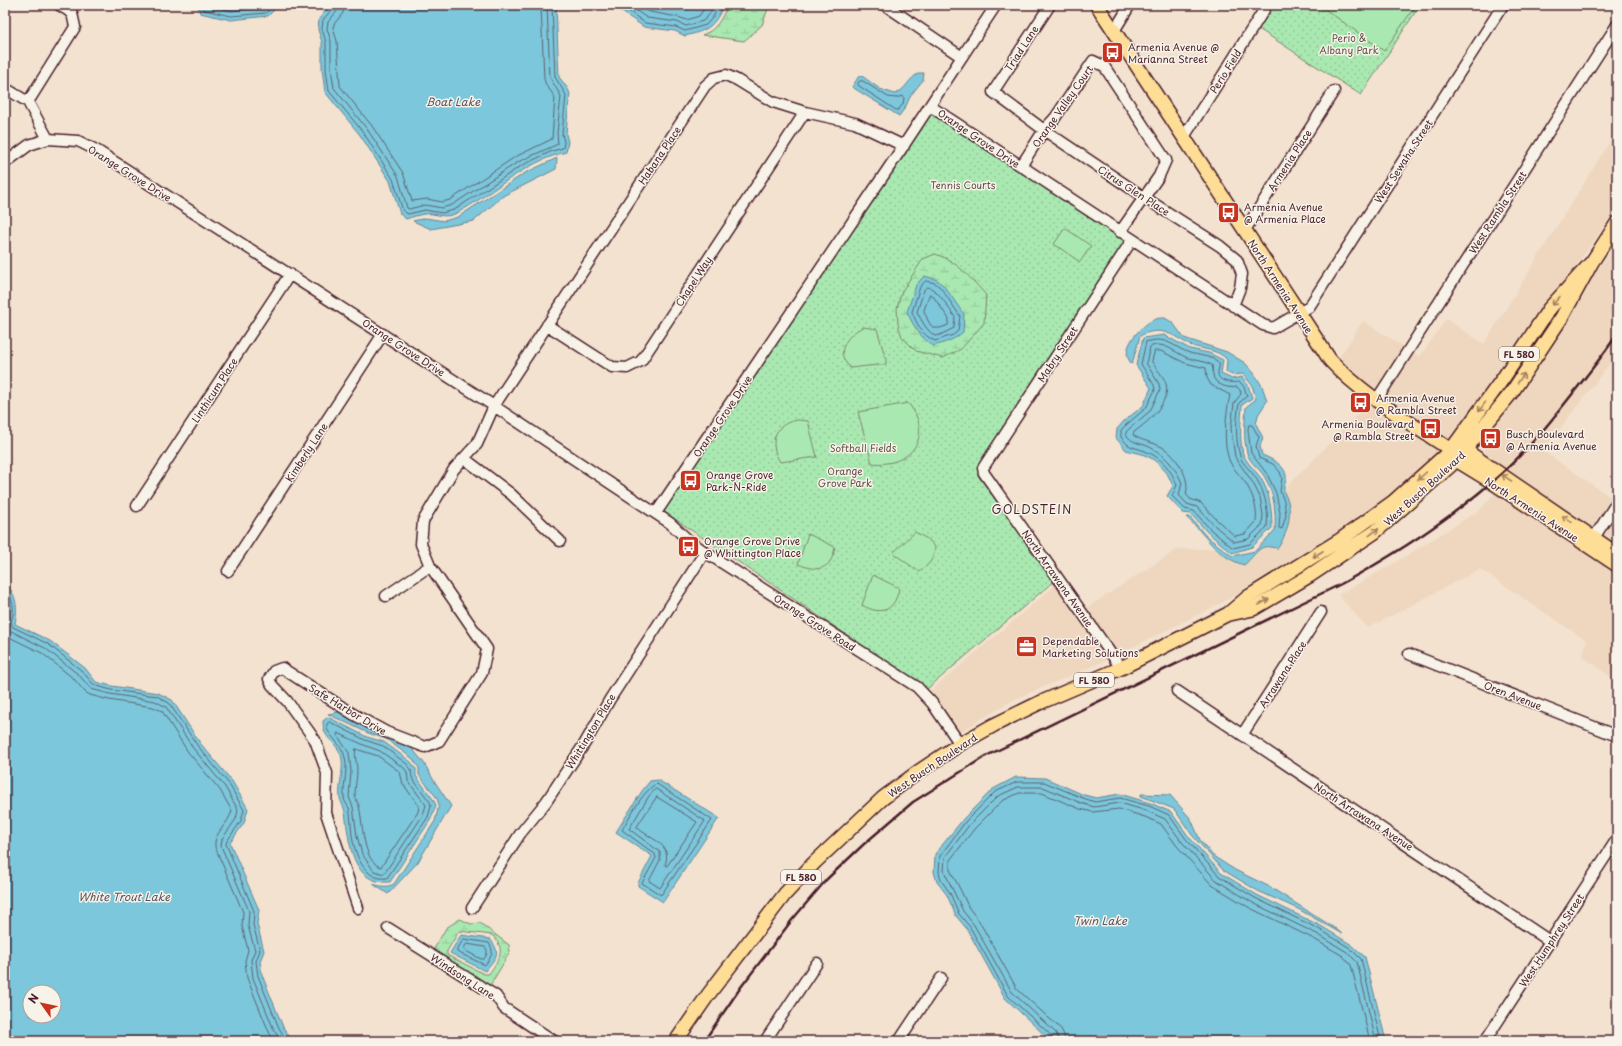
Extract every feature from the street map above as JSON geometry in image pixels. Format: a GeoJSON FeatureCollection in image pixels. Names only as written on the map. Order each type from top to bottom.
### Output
{"type":"FeatureCollection","features":[{"type":"Feature","properties":{"kind":"main road","name":"North Armenia Avenue"},"geometry":{"type":"LineString","coordinates":[[1097,5],[1330,360],[1342,374],[1454,455],[1591,542],[1617,554]]}},
{"type":"Feature","properties":{"kind":"main road","name":"West Busch Boulevard"},"geometry":{"type":"LineString","coordinates":[[1466,450],[1512,392],[1562,317],[1592,262],[1617,223]]}},
{"type":"Feature","properties":{"kind":"main road","name":"West Busch Boulevard"},"geometry":{"type":"LineString","coordinates":[[676,1041],[708,995],[785,894],[814,863],[883,798],[960,744],[994,724],[1121,668],[1228,614],[1248,597],[1340,540],[1393,502],[1454,455],[1549,309],[1592,262]]}},
{"type":"Feature","properties":{"kind":"main road","name":"North Armenia Avenue"},"geometry":{"type":"LineString","coordinates":[[1466,450],[1591,542],[1617,565]]}},
{"type":"Feature","properties":{"kind":"main road"},"geometry":{"type":"LineString","coordinates":[[1454,455],[1466,450]]}},
{"type":"Feature","properties":{"kind":"street"},"geometry":{"type":"LineString","coordinates":[[28,102],[75,27],[72,13],[59,5]]}},
{"type":"Feature","properties":{"kind":"street"},"geometry":{"type":"LineString","coordinates":[[886,5],[962,57]]}},
{"type":"Feature","properties":{"kind":"street"},"geometry":{"type":"LineString","coordinates":[[930,106],[996,5]]}},
{"type":"Feature","properties":{"kind":"street","name":"Triad Lane"},"geometry":{"type":"LineString","coordinates":[[993,92],[1050,5]]}},
{"type":"Feature","properties":{"kind":"street"},"geometry":{"type":"LineString","coordinates":[[1114,31],[1130,5]]}},
{"type":"Feature","properties":{"kind":"street","name":"Perio Field"},"geometry":{"type":"LineString","coordinates":[[1184,137],[1267,5]]}},
{"type":"Feature","properties":{"kind":"street","name":"West Sewaha Street"},"geometry":{"type":"LineString","coordinates":[[1299,313],[1309,307],[1503,5]]}},
{"type":"Feature","properties":{"kind":"street","name":"West Rambla Street"},"geometry":{"type":"LineString","coordinates":[[1377,399],[1617,25]]}},
{"type":"Feature","properties":{"kind":"street","name":"Orange Valley Court"},"geometry":{"type":"LineString","coordinates":[[1020,166],[1044,130],[1055,118],[1093,61],[1104,66],[1166,160],[1158,176],[1120,232]]}},
{"type":"Feature","properties":{"kind":"street","name":"Habana Place"},"geometry":{"type":"LineString","coordinates":[[494,406],[705,86],[714,78],[726,75],[773,102],[805,112],[855,123],[904,146]]}},
{"type":"Feature","properties":{"kind":"street"},"geometry":{"type":"LineString","coordinates":[[5,88],[28,102],[48,139]]}},
{"type":"Feature","properties":{"kind":"street","name":"Armenia Place"},"geometry":{"type":"LineString","coordinates":[[1245,230],[1334,91]]}},
{"type":"Feature","properties":{"kind":"street","name":"Citrus Glen Place"},"geometry":{"type":"LineString","coordinates":[[993,92],[1044,130],[1143,197],[1220,246],[1237,260],[1242,274],[1240,288],[1233,306]]}},
{"type":"Feature","properties":{"kind":"street","name":"Orange Grove Drive"},"geometry":{"type":"LineString","coordinates":[[5,162],[29,145],[48,139],[78,141],[96,150],[383,334],[656,513],[930,106],[1263,325],[1273,328],[1299,313]]}},
{"type":"Feature","properties":{"kind":"street","name":"Chapel Way"},"geometry":{"type":"LineString","coordinates":[[547,325],[612,367],[627,368],[641,361],[805,112]]}},
{"type":"Feature","properties":{"kind":"street","name":"Mabry Street"},"geometry":{"type":"LineString","coordinates":[[983,468],[1132,240]]}},
{"type":"Feature","properties":{"kind":"street","name":"Linthicum Place"},"geometry":{"type":"LineString","coordinates":[[137,506],[290,274]]}},
{"type":"Feature","properties":{"kind":"street","name":"Kimberly Lane"},"geometry":{"type":"LineString","coordinates":[[228,571],[383,334]]}},
{"type":"Feature","properties":{"kind":"street","name":"Safe Harbor Drive"},"geometry":{"type":"LineString","coordinates":[[358,908],[326,813],[327,774],[315,740],[287,701],[272,685],[269,679],[274,671],[282,668],[353,714],[386,732],[425,747],[439,741],[482,673],[487,649],[430,566],[420,544],[423,521],[454,469],[465,459],[477,444],[494,406]]}},
{"type":"Feature","properties":{"kind":"street"},"geometry":{"type":"LineString","coordinates":[[465,459],[511,494],[560,541]]}},
{"type":"Feature","properties":{"kind":"street","name":"North Arrawana Avenue"},"geometry":{"type":"LineString","coordinates":[[983,468],[984,473],[1121,668]]}},
{"type":"Feature","properties":{"kind":"street"},"geometry":{"type":"LineString","coordinates":[[1591,542],[1617,502]]}},
{"type":"Feature","properties":{"kind":"street","name":"Orange Grove Road"},"geometry":{"type":"LineString","coordinates":[[656,513],[705,552],[917,687],[932,703],[960,744]]}},
{"type":"Feature","properties":{"kind":"street","name":"Whittington Place"},"geometry":{"type":"LineString","coordinates":[[472,908],[520,834],[546,802],[585,743],[610,699],[705,552]]}},
{"type":"Feature","properties":{"kind":"street"},"geometry":{"type":"LineString","coordinates":[[386,596],[430,566]]}},
{"type":"Feature","properties":{"kind":"street","name":"Arrawana Place"},"geometry":{"type":"LineString","coordinates":[[1242,735],[1322,612]]}},
{"type":"Feature","properties":{"kind":"street","name":"Oren Avenue"},"geometry":{"type":"LineString","coordinates":[[1409,654],[1617,736]]}},
{"type":"Feature","properties":{"kind":"street","name":"North Arrawana Avenue"},"geometry":{"type":"LineString","coordinates":[[1177,691],[1392,834],[1550,942]]}},
{"type":"Feature","properties":{"kind":"street","name":"West Humphrey Street"},"geometry":{"type":"LineString","coordinates":[[1485,1041],[1617,839]]}},
{"type":"Feature","properties":{"kind":"street","name":"Windsong Lane"},"geometry":{"type":"LineString","coordinates":[[388,928],[496,996],[504,1008],[554,1041]]}},
{"type":"Feature","properties":{"kind":"street"},"geometry":{"type":"LineString","coordinates":[[765,1041],[817,963]]}},
{"type":"Feature","properties":{"kind":"street"},"geometry":{"type":"LineString","coordinates":[[899,1041],[941,978]]}},
{"type":"Feature","properties":{"kind":"shaded area"},"geometry":{"type":"Polygon","coordinates":[[[1617,130],[1617,208],[1467,420],[1447,442],[1383,399],[1412,352],[1420,357],[1446,319],[1484,344],[1617,130]]]}},
{"type":"Feature","properties":{"kind":"shaded area"},"geometry":{"type":"Polygon","coordinates":[[[1617,243],[1617,350],[1607,367],[1543,451],[1613,499],[1593,531],[1487,459],[1482,441],[1581,293],[1617,243]]]}},
{"type":"Feature","properties":{"kind":"shaded area"},"geometry":{"type":"Polygon","coordinates":[[[1363,321],[1404,347],[1375,393],[1337,361],[1363,321]]]}},
{"type":"Feature","properties":{"kind":"shaded area"},"geometry":{"type":"Polygon","coordinates":[[[1371,401],[1441,449],[1389,499],[1294,564],[1215,606],[1117,655],[1085,609],[1178,549],[1214,549],[1233,562],[1250,561],[1259,550],[1264,547],[1278,548],[1287,500],[1283,491],[1371,401]]]}},
{"type":"Feature","properties":{"kind":"shaded area"},"geometry":{"type":"Polygon","coordinates":[[[1497,490],[1617,570],[1617,681],[1582,656],[1587,641],[1480,569],[1368,628],[1338,595],[1388,567],[1480,510],[1497,490]]]}},
{"type":"Feature","properties":{"kind":"shaded area"},"geometry":{"type":"Polygon","coordinates":[[[1617,511],[1617,549],[1600,537],[1617,511]]]}},
{"type":"Feature","properties":{"kind":"shaded area"},"geometry":{"type":"Polygon","coordinates":[[[1057,584],[1109,659],[1013,700],[958,733],[928,693],[1057,584]]]}},
{"type":"Feature","properties":{"kind":"green space"},"geometry":{"type":"Polygon","coordinates":[[[728,5],[769,6],[762,25],[744,41],[702,35],[715,27],[728,5]]]}},
{"type":"Feature","properties":{"kind":"green space","name":"Perio & Albany Park"},"geometry":{"type":"Polygon","coordinates":[[[1267,5],[1420,5],[1361,95],[1254,26],[1267,5]]]}},
{"type":"Feature","properties":{"kind":"green space"},"geometry":{"type":"Polygon","coordinates":[[[1319,5],[1416,5],[1384,51],[1319,5]]]}},
{"type":"Feature","properties":{"kind":"green space","name":"Orange Grove Park"},"geometry":{"type":"Polygon","coordinates":[[[930,112],[1126,242],[977,474],[1054,581],[927,689],[663,511],[930,112]]]}},
{"type":"Feature","properties":{"kind":"green space"},"geometry":{"type":"Polygon","coordinates":[[[1065,228],[1091,246],[1080,262],[1054,244],[1065,228]]]}},
{"type":"Feature","properties":{"kind":"green space"},"geometry":{"type":"Polygon","coordinates":[[[935,254],[957,265],[986,295],[984,323],[961,349],[943,358],[916,351],[902,337],[898,324],[897,308],[902,291],[923,259],[935,254]]]}},
{"type":"Feature","properties":{"kind":"green space"},"geometry":{"type":"Polygon","coordinates":[[[863,327],[877,329],[886,364],[850,368],[845,361],[843,357],[843,348],[845,343],[851,335],[863,327]]]}},
{"type":"Feature","properties":{"kind":"green space"},"geometry":{"type":"Polygon","coordinates":[[[908,403],[916,415],[919,427],[919,437],[915,447],[908,455],[898,460],[886,463],[872,463],[858,412],[908,403]]]}},
{"type":"Feature","properties":{"kind":"green space"},"geometry":{"type":"Polygon","coordinates":[[[798,420],[808,421],[817,457],[780,462],[774,448],[776,435],[783,425],[798,420]]]}},
{"type":"Feature","properties":{"kind":"green space"},"geometry":{"type":"Polygon","coordinates":[[[915,532],[929,540],[935,547],[934,555],[928,565],[922,570],[918,571],[893,553],[915,532]]]}},
{"type":"Feature","properties":{"kind":"green space"},"geometry":{"type":"Polygon","coordinates":[[[808,534],[835,547],[830,561],[822,568],[805,567],[798,564],[808,534]]]}},
{"type":"Feature","properties":{"kind":"green space"},"geometry":{"type":"Polygon","coordinates":[[[873,575],[899,588],[897,596],[891,606],[881,611],[862,605],[873,575]]]}},
{"type":"Feature","properties":{"kind":"green space"},"geometry":{"type":"Polygon","coordinates":[[[460,919],[471,924],[480,923],[509,945],[510,952],[491,984],[487,986],[433,951],[446,928],[460,919]],[[459,931],[447,951],[447,955],[484,974],[489,974],[496,964],[500,954],[497,940],[492,935],[459,931]]]}},
{"type":"Feature","properties":{"kind":"water"},"geometry":{"type":"Polygon","coordinates":[[[198,5],[279,5],[268,16],[231,20],[200,13],[198,5]]]}},
{"type":"Feature","properties":{"kind":"water","name":"Boat Lake"},"geometry":{"type":"Polygon","coordinates":[[[330,5],[556,5],[559,77],[570,94],[566,134],[568,142],[566,152],[536,163],[523,170],[457,213],[448,216],[424,214],[406,219],[400,214],[390,181],[360,135],[325,92],[322,69],[322,42],[318,30],[319,19],[330,5]]]}},
{"type":"Feature","properties":{"kind":"water"},"geometry":{"type":"Polygon","coordinates":[[[617,5],[724,5],[716,19],[709,27],[705,30],[685,36],[675,31],[644,27],[619,10],[617,5]]]}},
{"type":"Feature","properties":{"kind":"water"},"geometry":{"type":"Polygon","coordinates":[[[920,73],[924,73],[923,80],[911,95],[905,108],[899,116],[852,87],[859,76],[862,76],[880,89],[895,94],[902,90],[913,77],[920,73]]]}},
{"type":"Feature","properties":{"kind":"water"},"geometry":{"type":"Polygon","coordinates":[[[557,158],[556,169],[503,196],[474,221],[431,229],[413,221],[426,218],[444,221],[458,217],[525,173],[557,158]]]}},
{"type":"Feature","properties":{"kind":"water"},"geometry":{"type":"Polygon","coordinates":[[[924,276],[940,282],[964,314],[963,332],[949,341],[933,346],[924,339],[907,312],[916,285],[924,276]]]}},
{"type":"Feature","properties":{"kind":"water"},"geometry":{"type":"Polygon","coordinates":[[[1165,318],[1173,323],[1184,338],[1227,352],[1245,363],[1254,373],[1262,386],[1267,401],[1258,415],[1256,424],[1263,438],[1260,446],[1262,455],[1282,467],[1286,475],[1284,493],[1288,501],[1289,519],[1284,537],[1278,548],[1261,548],[1244,565],[1234,561],[1218,551],[1186,517],[1190,517],[1205,535],[1232,556],[1255,551],[1275,530],[1275,509],[1270,489],[1264,476],[1248,456],[1245,442],[1246,407],[1256,399],[1252,385],[1243,374],[1232,375],[1226,372],[1227,360],[1224,356],[1210,350],[1195,347],[1171,334],[1161,331],[1145,333],[1140,336],[1132,364],[1128,358],[1127,352],[1133,338],[1149,322],[1156,319],[1165,318]]]}},
{"type":"Feature","properties":{"kind":"water"},"geometry":{"type":"Polygon","coordinates":[[[1164,335],[1190,349],[1209,353],[1223,360],[1221,374],[1232,379],[1242,377],[1248,385],[1252,398],[1242,405],[1241,442],[1243,454],[1248,463],[1260,477],[1266,489],[1270,502],[1272,522],[1272,528],[1252,547],[1232,553],[1207,532],[1191,514],[1183,513],[1167,496],[1173,486],[1167,473],[1155,460],[1142,454],[1126,450],[1116,438],[1117,429],[1124,421],[1143,406],[1151,388],[1136,365],[1143,338],[1164,335]]]}},
{"type":"Feature","properties":{"kind":"water","name":"White Trout Lake"},"geometry":{"type":"Polygon","coordinates":[[[5,582],[12,592],[16,602],[15,624],[50,641],[85,668],[96,682],[158,693],[172,700],[200,743],[232,781],[248,809],[244,823],[230,843],[259,910],[257,924],[264,951],[260,961],[262,975],[283,1027],[292,1041],[5,1041],[5,582]]]}},
{"type":"Feature","properties":{"kind":"water"},"geometry":{"type":"Polygon","coordinates":[[[339,712],[358,719],[410,746],[424,763],[451,806],[418,862],[388,894],[373,884],[386,886],[394,884],[435,821],[439,805],[437,798],[419,775],[419,768],[413,759],[386,739],[368,733],[328,714],[339,712]]]}},
{"type":"Feature","properties":{"kind":"water"},"geometry":{"type":"Polygon","coordinates":[[[328,717],[367,737],[384,742],[411,762],[416,769],[416,776],[436,805],[431,819],[390,882],[377,881],[367,876],[360,869],[354,859],[348,836],[345,812],[340,798],[342,766],[341,755],[339,750],[327,736],[323,727],[323,721],[328,717]]]}},
{"type":"Feature","properties":{"kind":"water","name":"Twin Lake"},"geometry":{"type":"Polygon","coordinates":[[[1016,777],[1045,778],[1084,795],[1096,798],[1120,794],[1150,803],[1171,812],[1189,837],[1221,873],[1257,895],[1321,926],[1352,945],[1365,957],[1386,1041],[1051,1041],[1005,998],[967,929],[956,916],[947,895],[937,882],[934,872],[935,854],[964,818],[993,789],[1016,777]]]}},
{"type":"Feature","properties":{"kind":"water"},"geometry":{"type":"Polygon","coordinates":[[[658,780],[719,818],[663,902],[638,886],[638,883],[652,856],[616,832],[650,781],[658,780]]]}},
{"type":"Feature","properties":{"kind":"water"},"geometry":{"type":"Polygon","coordinates":[[[1141,794],[1170,795],[1191,819],[1200,840],[1213,856],[1235,870],[1270,887],[1342,934],[1298,909],[1258,891],[1223,870],[1192,835],[1174,809],[1141,796],[1141,794]]]}},
{"type":"Feature","properties":{"kind":"water"},"geometry":{"type":"Polygon","coordinates":[[[461,935],[490,939],[494,944],[497,952],[495,959],[485,971],[450,953],[461,935]]]}},
{"type":"Feature","properties":{"kind":"railway"},"geometry":{"type":"LineString","coordinates":[[704,1041],[741,987],[792,920],[827,879],[864,844],[913,802],[986,756],[1341,584],[1424,534],[1483,490],[1523,453],[1562,407],[1617,334]]}},
{"type":"Feature","properties":{"kind":"place","name":"Armenia Avenue @ Marianna Street"},"geometry":{"type":"Point","coordinates":[1112,52]}},
{"type":"Feature","properties":{"kind":"place","name":"Armenia Avenue @ Armenia Place"},"geometry":{"type":"Point","coordinates":[1228,212]}},
{"type":"Feature","properties":{"kind":"place","name":"Armenia Avenue @ Rambla Street"},"geometry":{"type":"Point","coordinates":[1360,403]}},
{"type":"Feature","properties":{"kind":"place","name":"Armenia Boulevard @ Rambla Street"},"geometry":{"type":"Point","coordinates":[1430,429]}},
{"type":"Feature","properties":{"kind":"place","name":"Busch Boulevard @ Armenia Avenue"},"geometry":{"type":"Point","coordinates":[1490,439]}},
{"type":"Feature","properties":{"kind":"place","name":"Orange Grove Park-N-Ride"},"geometry":{"type":"Point","coordinates":[690,480]}},
{"type":"Feature","properties":{"kind":"place","name":"Orange Grove Drive @ Whittington Place"},"geometry":{"type":"Point","coordinates":[689,546]}},
{"type":"Feature","properties":{"kind":"place","name":"Dependable Marketing Solutions"},"geometry":{"type":"Point","coordinates":[1027,646]}},
{"type":"Feature","properties":{"kind":"district","name":"GOLDSTEIN"},"geometry":{"type":"Point","coordinates":[1032,509]}},
{"type":"Feature","properties":{"kind":"park label","name":"Tennis Courts"},"geometry":{"type":"Point","coordinates":[963,184]}},
{"type":"Feature","properties":{"kind":"park label","name":"Softball Fields"},"geometry":{"type":"Point","coordinates":[863,447]}}]}
